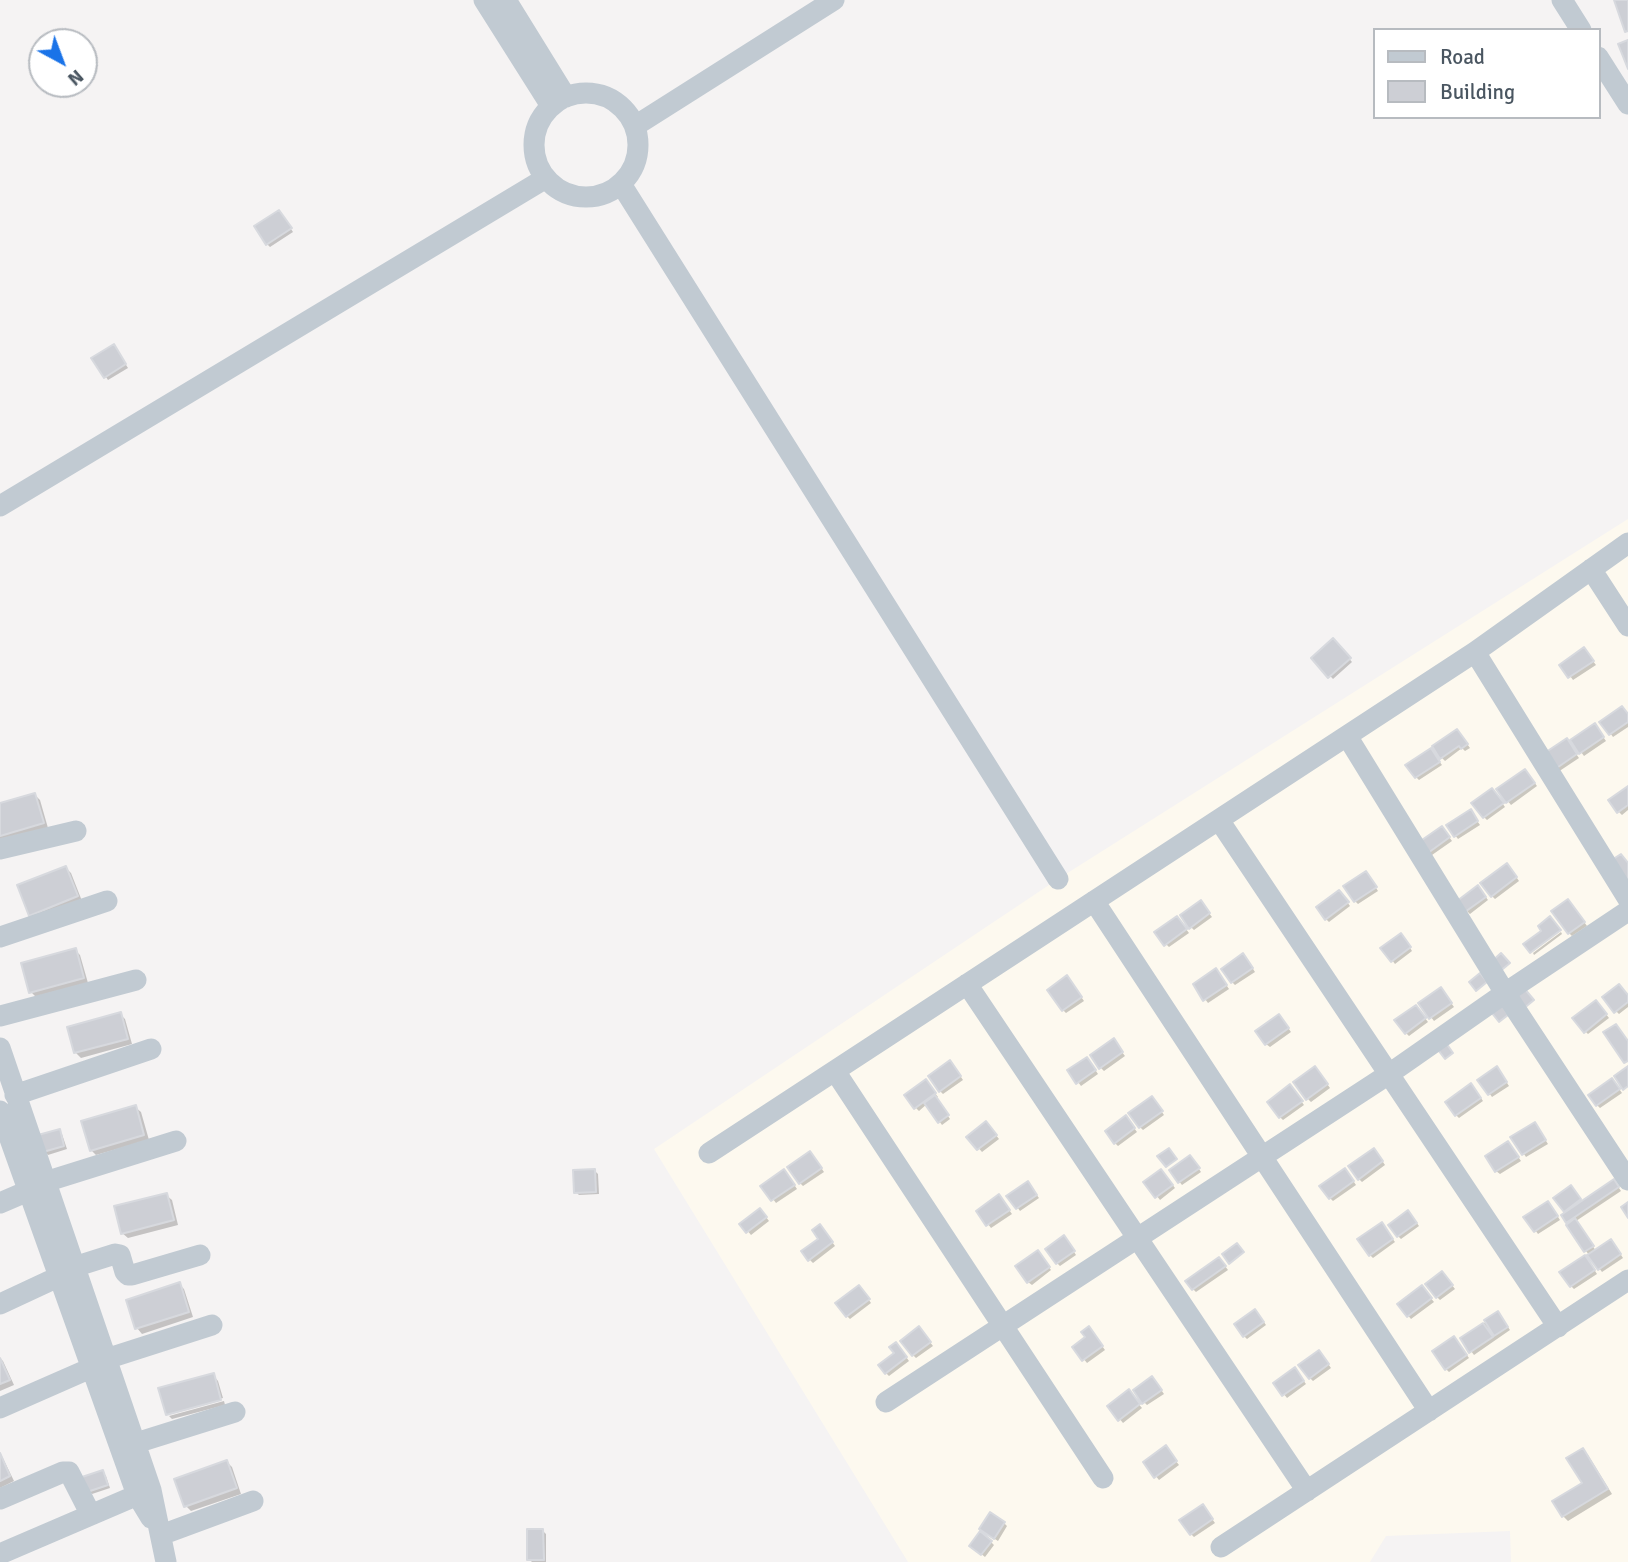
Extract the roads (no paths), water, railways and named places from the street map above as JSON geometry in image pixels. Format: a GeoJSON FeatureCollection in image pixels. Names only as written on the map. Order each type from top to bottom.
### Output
{"type":"FeatureCollection","features":[{"type":"Feature","properties":{"kind":"street"},"geometry":{"type":"LineString","coordinates":[[484,0],[519,38],[559,101]]}},
{"type":"Feature","properties":{"kind":"street"},"geometry":{"type":"LineString","coordinates":[[506,0],[519,38]]}},
{"type":"Feature","properties":{"kind":"street"},"geometry":{"type":"LineString","coordinates":[[635,126],[834,0]]}},
{"type":"Feature","properties":{"kind":"street"},"geometry":{"type":"LineString","coordinates":[[1562,0],[1580,28]]}},
{"type":"Feature","properties":{"kind":"street"},"geometry":{"type":"LineString","coordinates":[[1600,60],[1627,100]]}},
{"type":"Feature","properties":{"kind":"street"},"geometry":{"type":"LineString","coordinates":[[588,93],[605,96],[621,105],[635,126],[639,150],[635,167],[625,181],[611,192],[595,197],[578,197],[561,191],[545,178],[538,166],[534,149],[536,132],[543,115],[559,101],[588,93]]}},
{"type":"Feature","properties":{"kind":"street"},"geometry":{"type":"LineString","coordinates":[[0,506],[545,178]]}},
{"type":"Feature","properties":{"kind":"street"},"geometry":{"type":"LineString","coordinates":[[621,184],[1058,879]]}},
{"type":"Feature","properties":{"kind":"street"},"geometry":{"type":"LineString","coordinates":[[709,1153],[1475,652],[1628,543]]}},
{"type":"Feature","properties":{"kind":"street"},"geometry":{"type":"LineString","coordinates":[[1591,569],[1628,626]]}},
{"type":"Feature","properties":{"kind":"street"},"geometry":{"type":"LineString","coordinates":[[1475,652],[1628,899]]}},
{"type":"Feature","properties":{"kind":"street"},"geometry":{"type":"LineString","coordinates":[[1347,736],[1505,993],[1628,1180]]}},
{"type":"Feature","properties":{"kind":"street"},"geometry":{"type":"LineString","coordinates":[[1219,820],[1558,1327]]}},
{"type":"Feature","properties":{"kind":"street"},"geometry":{"type":"LineString","coordinates":[[0,849],[76,831]]}},
{"type":"Feature","properties":{"kind":"street"},"geometry":{"type":"LineString","coordinates":[[0,937],[107,901]]}},
{"type":"Feature","properties":{"kind":"street"},"geometry":{"type":"LineString","coordinates":[[1094,901],[1429,1411]]}},
{"type":"Feature","properties":{"kind":"street"},"geometry":{"type":"LineString","coordinates":[[886,1402],[1389,1074],[1628,911]]}},
{"type":"Feature","properties":{"kind":"street"},"geometry":{"type":"LineString","coordinates":[[0,1016],[136,980]]}},
{"type":"Feature","properties":{"kind":"street"},"geometry":{"type":"LineString","coordinates":[[967,984],[1307,1491]]}},
{"type":"Feature","properties":{"kind":"street"},"geometry":{"type":"LineString","coordinates":[[0,1048],[7,1107],[161,1535],[166,1562]]}},
{"type":"Feature","properties":{"kind":"street"},"geometry":{"type":"LineString","coordinates":[[7,1107],[151,1049]]}},
{"type":"Feature","properties":{"kind":"street"},"geometry":{"type":"LineString","coordinates":[[835,1071],[1103,1478]]}},
{"type":"Feature","properties":{"kind":"street"},"geometry":{"type":"LineString","coordinates":[[0,1203],[36,1186],[176,1141]]}},
{"type":"Feature","properties":{"kind":"street"},"geometry":{"type":"LineString","coordinates":[[0,1304],[66,1272],[116,1254],[120,1255],[128,1275],[201,1255]]}},
{"type":"Feature","properties":{"kind":"street"},"geometry":{"type":"LineString","coordinates":[[1221,1548],[1628,1280]]}},
{"type":"Feature","properties":{"kind":"street"},"geometry":{"type":"LineString","coordinates":[[0,1408],[99,1364],[212,1325]]}},
{"type":"Feature","properties":{"kind":"street"},"geometry":{"type":"LineString","coordinates":[[99,1364],[136,1443],[144,1492]]}},
{"type":"Feature","properties":{"kind":"street"},"geometry":{"type":"LineString","coordinates":[[136,1443],[235,1412]]}},
{"type":"Feature","properties":{"kind":"street"},"geometry":{"type":"LineString","coordinates":[[0,1499],[63,1472],[69,1472],[91,1515]]}},
{"type":"Feature","properties":{"kind":"street"},"geometry":{"type":"LineString","coordinates":[[0,1554],[144,1492]]}},
{"type":"Feature","properties":{"kind":"street"},"geometry":{"type":"LineString","coordinates":[[161,1535],[253,1501]]}}]}
